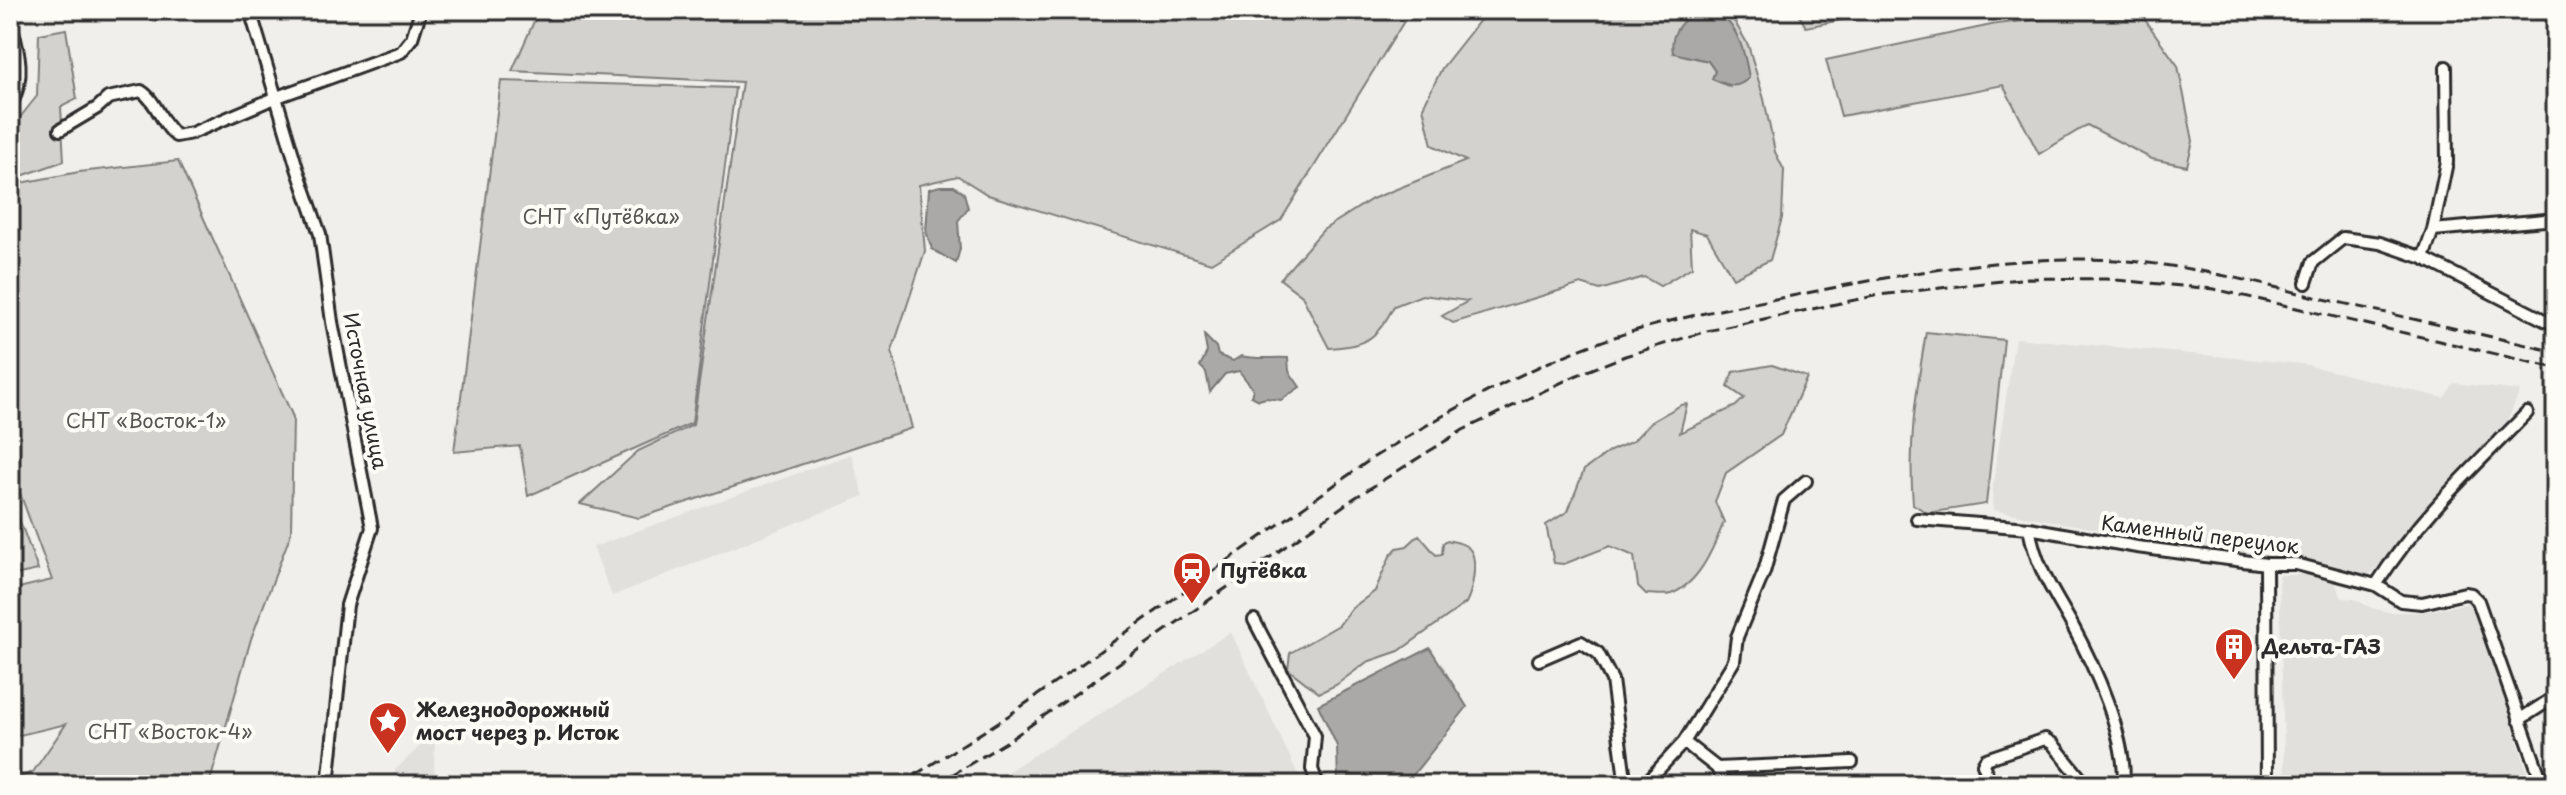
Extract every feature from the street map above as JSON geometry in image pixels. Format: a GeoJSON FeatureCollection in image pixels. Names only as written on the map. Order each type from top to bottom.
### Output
{"type":"FeatureCollection","features":[{"type":"Feature","properties":{"kind":"main road"},"geometry":{"type":"LineString","coordinates":[[10,28],[18,80],[10,102]]}},
{"type":"Feature","properties":{"kind":"street","name":"Источная улица"},"geometry":{"type":"LineString","coordinates":[[250,10],[320,234],[332,322],[372,528],[347,605],[328,785]]}},
{"type":"Feature","properties":{"kind":"street"},"geometry":{"type":"LineString","coordinates":[[60,130],[108,98],[141,91],[148,95],[168,129],[176,136],[192,133],[277,97],[401,52],[412,38],[421,10]]}},
{"type":"Feature","properties":{"kind":"street"},"geometry":{"type":"LineString","coordinates":[[2423,258],[2433,230],[2447,162],[2446,67]]}},
{"type":"Feature","properties":{"kind":"street"},"geometry":{"type":"LineString","coordinates":[[2433,230],[2556,219]]}},
{"type":"Feature","properties":{"kind":"street"},"geometry":{"type":"LineString","coordinates":[[2306,283],[2313,262],[2343,238],[2380,243],[2423,258],[2546,321],[2556,323]]}},
{"type":"Feature","properties":{"kind":"street"},"geometry":{"type":"LineString","coordinates":[[2376,585],[2398,550],[2527,413]]}},
{"type":"Feature","properties":{"kind":"street"},"geometry":{"type":"LineString","coordinates":[[1644,785],[1684,742],[1734,661],[1737,637],[1764,572],[1784,500],[1806,481]]}},
{"type":"Feature","properties":{"kind":"street","name":"Каменный переулок"},"geometry":{"type":"LineString","coordinates":[[1917,519],[2029,528],[2137,547],[2266,564],[2296,564],[2376,585],[2401,601],[2422,603],[2471,594],[2478,601],[2519,720]]}},
{"type":"Feature","properties":{"kind":"street"},"geometry":{"type":"LineString","coordinates":[[2029,528],[2037,563],[2087,654],[2119,736],[2124,757],[2124,785]]}},
{"type":"Feature","properties":{"kind":"street"},"geometry":{"type":"LineString","coordinates":[[2266,564],[2267,785]]}},
{"type":"Feature","properties":{"kind":"street"},"geometry":{"type":"LineString","coordinates":[[1254,620],[1315,736],[1312,769],[1318,785]]}},
{"type":"Feature","properties":{"kind":"street"},"geometry":{"type":"LineString","coordinates":[[1539,660],[1581,642],[1598,653],[1612,680],[1625,779],[1631,785]]}},
{"type":"Feature","properties":{"kind":"street"},"geometry":{"type":"LineString","coordinates":[[2543,785],[2519,720],[2556,696]]}},
{"type":"Feature","properties":{"kind":"street"},"geometry":{"type":"LineString","coordinates":[[1991,785],[1983,764],[1986,759],[2041,739],[2053,744],[2086,785]]}},
{"type":"Feature","properties":{"kind":"street"},"geometry":{"type":"LineString","coordinates":[[1684,742],[1717,768],[1725,785]]}},
{"type":"Feature","properties":{"kind":"street"},"geometry":{"type":"LineString","coordinates":[[1717,768],[1852,762]]}},
{"type":"Feature","properties":{"kind":"shaded area"},"geometry":{"type":"Polygon","coordinates":[[[1702,10],[1723,17],[1736,34],[1749,78],[1744,82],[1731,85],[1712,79],[1715,71],[1708,61],[1673,53],[1673,38],[1679,26],[1702,10]]]}},
{"type":"Feature","properties":{"kind":"shaded area"},"geometry":{"type":"Polygon","coordinates":[[[954,186],[964,193],[968,208],[958,221],[960,249],[956,263],[932,249],[926,231],[929,189],[954,186]]]}},
{"type":"Feature","properties":{"kind":"shaded area"},"geometry":{"type":"Polygon","coordinates":[[[1204,335],[1216,347],[1218,355],[1233,361],[1241,356],[1288,358],[1289,371],[1300,387],[1281,400],[1259,400],[1251,396],[1253,389],[1239,371],[1225,374],[1210,392],[1206,372],[1200,366],[1207,352],[1204,335]]]}},
{"type":"Feature","properties":{"kind":"shaded area"},"geometry":{"type":"Polygon","coordinates":[[[2015,338],[2302,364],[2444,398],[2454,383],[2520,391],[2504,429],[2368,577],[2268,548],[2249,545],[2248,557],[1993,510],[1993,485],[2015,338]]]}},
{"type":"Feature","properties":{"kind":"shaded area"},"geometry":{"type":"Polygon","coordinates":[[[851,454],[864,496],[612,596],[593,547],[851,454]]]}},
{"type":"Feature","properties":{"kind":"shaded area"},"geometry":{"type":"Polygon","coordinates":[[[2319,574],[2334,580],[2342,598],[2354,599],[2388,612],[2424,612],[2473,602],[2528,774],[2495,785],[2285,785],[2279,575],[2319,574]]]}},
{"type":"Feature","properties":{"kind":"shaded area"},"geometry":{"type":"Polygon","coordinates":[[[1231,632],[1303,785],[986,785],[1231,632]]]}},
{"type":"Feature","properties":{"kind":"shaded area"},"geometry":{"type":"Polygon","coordinates":[[[1430,648],[1467,707],[1405,785],[1338,785],[1337,746],[1318,705],[1430,648]]]}},
{"type":"Feature","properties":{"kind":"shaded area"},"geometry":{"type":"Polygon","coordinates":[[[435,732],[434,785],[388,785],[396,769],[435,732]]]}},
{"type":"Feature","properties":{"kind":"green space"},"geometry":{"type":"Polygon","coordinates":[[[539,10],[1411,10],[1281,220],[1211,263],[988,195],[958,176],[919,185],[925,251],[892,351],[912,428],[639,518],[580,504],[638,451],[693,425],[742,82],[512,71],[539,10]]]}},
{"type":"Feature","properties":{"kind":"green space"},"geometry":{"type":"Polygon","coordinates":[[[1488,10],[1702,10],[1689,15],[1673,52],[1708,61],[1715,71],[1712,79],[1730,87],[1725,17],[1714,10],[1728,10],[1748,45],[1775,152],[1784,170],[1782,218],[1770,260],[1733,278],[1707,234],[1690,229],[1692,267],[1660,286],[1644,277],[1600,290],[1581,284],[1453,323],[1442,316],[1468,301],[1422,295],[1394,306],[1382,326],[1369,339],[1329,348],[1302,296],[1280,279],[1323,230],[1372,199],[1466,161],[1432,145],[1423,107],[1442,68],[1488,10]]]}},
{"type":"Feature","properties":{"kind":"green space"},"geometry":{"type":"Polygon","coordinates":[[[1796,10],[1892,10],[1806,27],[1796,10]]]}},
{"type":"Feature","properties":{"kind":"green space"},"geometry":{"type":"Polygon","coordinates":[[[2073,16],[2145,20],[2178,66],[2193,141],[2187,166],[2152,159],[2087,125],[2039,154],[2003,85],[1841,116],[1826,60],[1996,24],[2073,16]]]}},
{"type":"Feature","properties":{"kind":"green space"},"geometry":{"type":"Polygon","coordinates":[[[66,29],[77,99],[61,107],[64,161],[10,180],[10,130],[37,96],[39,34],[66,29]]]}},
{"type":"Feature","properties":{"kind":"green space","name":"СНТ «Путёвка»"},"geometry":{"type":"Polygon","coordinates":[[[501,81],[735,88],[692,423],[528,496],[520,446],[454,452],[501,81]]]}},
{"type":"Feature","properties":{"kind":"green space","name":"СНТ «Восток-1»"},"geometry":{"type":"Polygon","coordinates":[[[178,161],[293,417],[291,533],[251,639],[209,785],[10,785],[10,781],[33,772],[66,724],[16,736],[10,730],[10,590],[52,580],[10,466],[10,185],[79,172],[178,161]]]}},
{"type":"Feature","properties":{"kind":"green space"},"geometry":{"type":"Polygon","coordinates":[[[1926,332],[2004,340],[1986,504],[1927,513],[1913,504],[1912,438],[1926,332]]]}},
{"type":"Feature","properties":{"kind":"green space"},"geometry":{"type":"Polygon","coordinates":[[[1772,365],[1807,377],[1781,435],[1726,473],[1715,502],[1724,522],[1704,564],[1690,582],[1671,594],[1646,594],[1638,586],[1634,556],[1610,546],[1564,564],[1554,563],[1546,525],[1568,511],[1584,470],[1610,451],[1633,441],[1651,422],[1681,405],[1687,404],[1680,433],[1736,406],[1744,398],[1728,387],[1733,372],[1772,365]]]}},
{"type":"Feature","properties":{"kind":"green space"},"geometry":{"type":"Polygon","coordinates":[[[10,494],[38,570],[10,576],[10,494]]]}},
{"type":"Feature","properties":{"kind":"green space"},"geometry":{"type":"Polygon","coordinates":[[[1419,535],[1436,555],[1442,554],[1443,543],[1447,540],[1469,548],[1474,563],[1466,603],[1399,651],[1367,662],[1336,685],[1319,693],[1288,669],[1290,653],[1339,625],[1352,608],[1375,591],[1390,556],[1397,548],[1407,546],[1419,535]]]}},
{"type":"Feature","properties":{"kind":"railway"},"geometry":{"type":"LineString","coordinates":[[899,785],[1008,716],[1405,438],[1468,402],[1566,355],[1658,324],[1934,270],[2042,260],[2115,260],[2216,274],[2556,352]]}},
{"type":"Feature","properties":{"kind":"railway"},"geometry":{"type":"LineString","coordinates":[[935,785],[1008,741],[1356,497],[1463,430],[1575,376],[1625,356],[1707,331],[1879,295],[2028,278],[2106,279],[2214,289],[2556,368]]}},
{"type":"Feature","properties":{"kind":"place","name":"Путёвка"},"geometry":{"type":"Point","coordinates":[1192,605]}},
{"type":"Feature","properties":{"kind":"place","name":"Дельта-ГАЗ"},"geometry":{"type":"Point","coordinates":[2234,681]}},
{"type":"Feature","properties":{"kind":"place","name":"Железнодорожный мост через р. Исток"},"geometry":{"type":"Point","coordinates":[388,755]}},
{"type":"Feature","properties":{"kind":"park label","name":"СНТ «Восток-4»"},"geometry":{"type":"Point","coordinates":[170,732]}}]}
